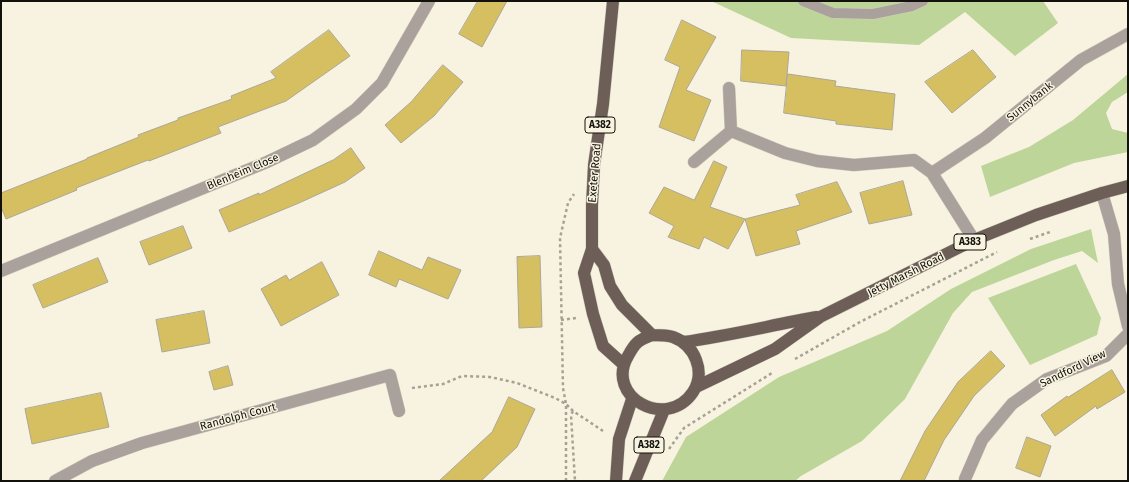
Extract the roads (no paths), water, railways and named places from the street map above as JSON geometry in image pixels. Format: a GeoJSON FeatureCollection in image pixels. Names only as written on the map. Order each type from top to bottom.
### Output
{"type":"FeatureCollection","features":[{"type":"Feature","properties":{"kind":"main road","name":"Exeter Road"},"geometry":{"type":"LineString","coordinates":[[613,1],[594,165],[592,250],[584,273],[593,314],[603,346],[623,364]]}},
{"type":"Feature","properties":{"kind":"main road","name":"Jetty Marsh Road"},"geometry":{"type":"LineString","coordinates":[[696,387],[775,349],[820,317],[887,285],[974,240],[1036,215],[1128,186]]}},
{"type":"Feature","properties":{"kind":"main road"},"geometry":{"type":"LineString","coordinates":[[592,250],[604,265],[610,286],[622,305],[652,335]]}},
{"type":"Feature","properties":{"kind":"main road","name":"Jetty Marsh Road"},"geometry":{"type":"LineString","coordinates":[[682,342],[714,338],[820,317]]}},
{"type":"Feature","properties":{"kind":"main road"},"geometry":{"type":"LineString","coordinates":[[652,335],[672,337],[682,342],[691,350],[697,361],[699,374],[696,387],[688,398],[677,406],[664,410],[642,406],[632,398],[626,389],[622,376],[623,364],[639,340],[652,335]]}},
{"type":"Feature","properties":{"kind":"main road","name":"A382"},"geometry":{"type":"LineString","coordinates":[[616,481],[619,439],[632,398]]}},
{"type":"Feature","properties":{"kind":"main road","name":"A382"},"geometry":{"type":"LineString","coordinates":[[635,481],[664,410]]}},
{"type":"Feature","properties":{"kind":"street","name":"Blenheim Close"},"geometry":{"type":"LineString","coordinates":[[1,271],[267,162],[313,140],[356,109],[382,83],[429,1]]}},
{"type":"Feature","properties":{"kind":"street","name":"Sunnybank"},"geometry":{"type":"LineString","coordinates":[[932,173],[985,138],[1082,60],[1128,34]]}},
{"type":"Feature","properties":{"kind":"street"},"geometry":{"type":"LineString","coordinates":[[729,88],[731,131]]}},
{"type":"Feature","properties":{"kind":"street"},"geometry":{"type":"LineString","coordinates":[[731,131],[785,153],[818,161],[854,165],[914,160],[932,173],[974,240]]}},
{"type":"Feature","properties":{"kind":"street"},"geometry":{"type":"LineString","coordinates":[[694,162],[731,131]]}},
{"type":"Feature","properties":{"kind":"street"},"geometry":{"type":"LineString","coordinates":[[1102,193],[1114,234],[1118,284],[1128,326]]}},
{"type":"Feature","properties":{"kind":"street","name":"Sandford View"},"geometry":{"type":"LineString","coordinates":[[965,481],[982,440],[1012,404],[1048,379],[1106,356],[1128,334]]}},
{"type":"Feature","properties":{"kind":"street","name":"Randolph Court"},"geometry":{"type":"LineString","coordinates":[[55,481],[92,461],[142,443],[390,375],[399,411]]}},
{"type":"Feature","properties":{"kind":"lane"},"geometry":{"type":"LineString","coordinates":[[803,1],[833,13],[873,14],[912,6],[923,1]]}}]}
